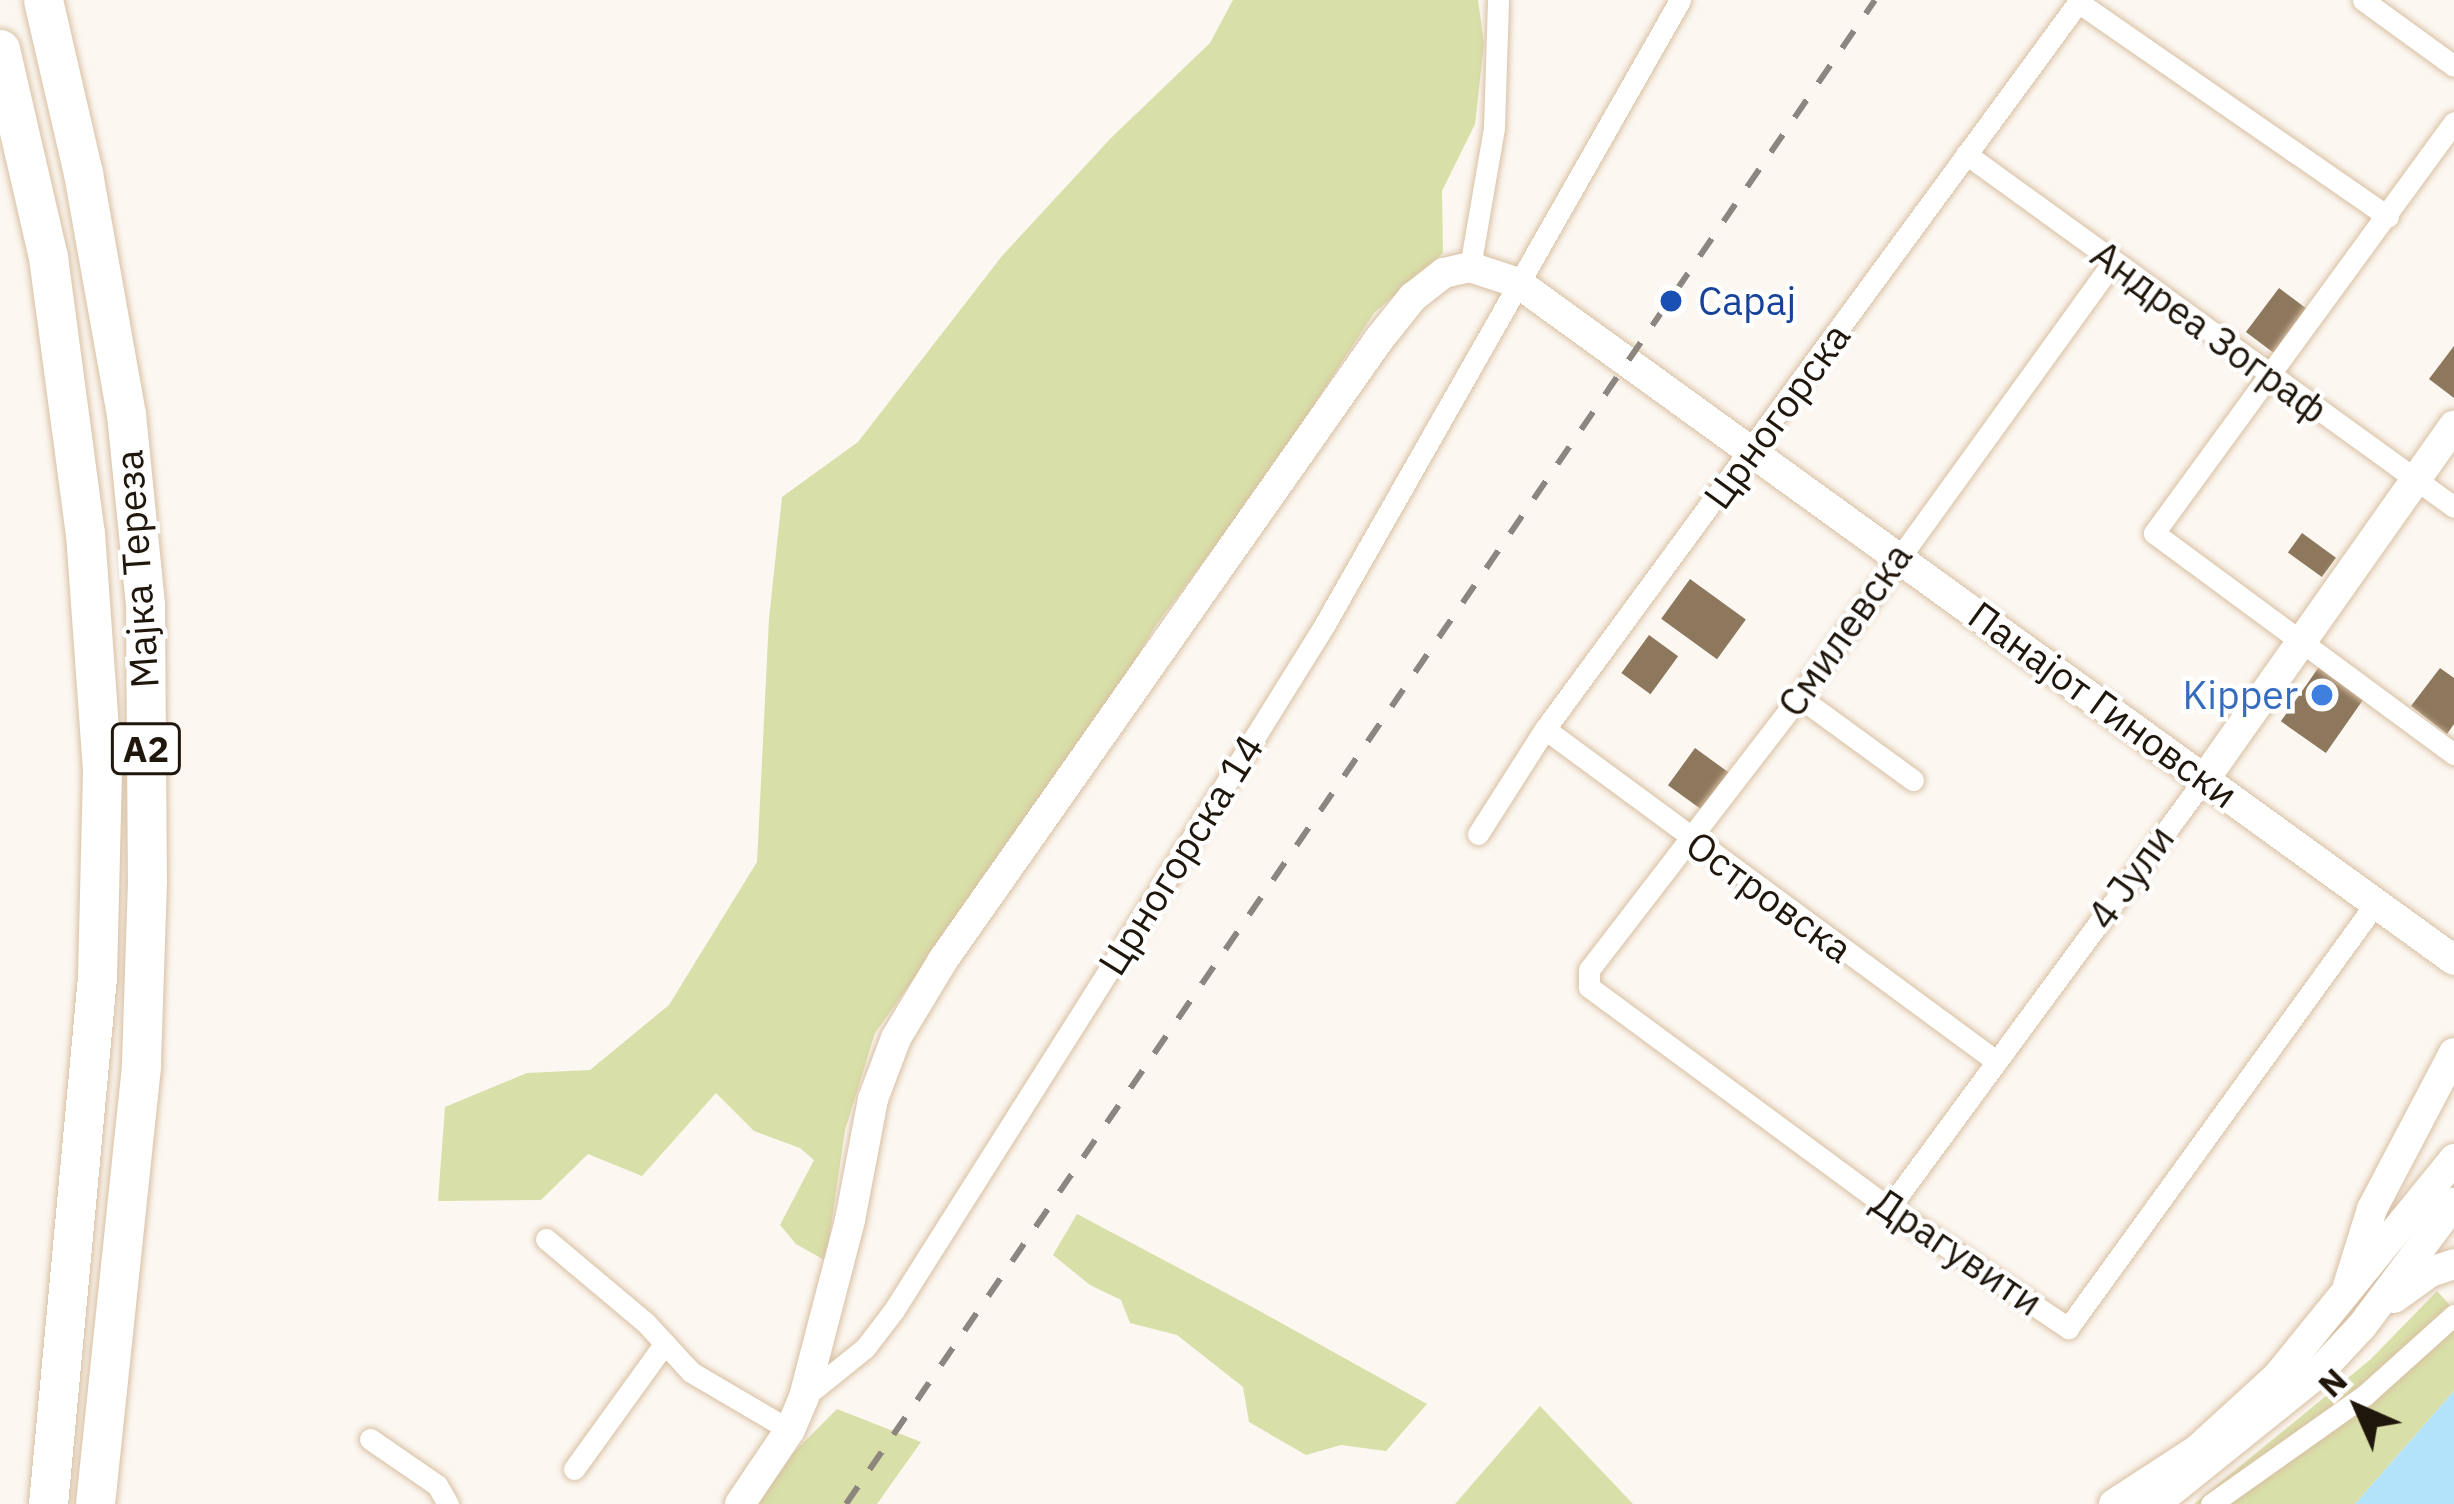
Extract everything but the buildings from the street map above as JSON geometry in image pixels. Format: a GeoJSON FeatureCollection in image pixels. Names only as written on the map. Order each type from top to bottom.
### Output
{"type":"FeatureCollection","features":[{"type":"Feature","properties":{"kind":"highway","name":"Мајка Тереза"},"geometry":{"type":"LineString","coordinates":[[43,0],[83,173],[126,414],[145,605],[147,881],[141,1066],[95,1504]]}},
{"type":"Feature","properties":{"kind":"highway","name":"Мајка Тереза"},"geometry":{"type":"LineString","coordinates":[[0,49],[48,256],[86,533],[102,771],[98,977],[48,1504]]}},
{"type":"Feature","properties":{"kind":"main road","name":"Панајот Гиновски"},"geometry":{"type":"LineString","coordinates":[[1470,267],[1518,283],[2454,960]]}},
{"type":"Feature","properties":{"kind":"main road"},"geometry":{"type":"LineString","coordinates":[[740,1504],[790,1430],[804,1397],[850,1220],[873,1099],[908,1018],[943,960],[1380,338],[1413,297],[1444,273],[1470,267]]}},
{"type":"Feature","properties":{"kind":"main road","name":"4 Јули"},"geometry":{"type":"LineString","coordinates":[[2206,777],[2454,426]]}},
{"type":"Feature","properties":{"kind":"main road"},"geometry":{"type":"LineString","coordinates":[[2345,1298],[2372,1209],[2454,1053]]}},
{"type":"Feature","properties":{"kind":"main road"},"geometry":{"type":"LineString","coordinates":[[2362,1326],[2446,1206],[2454,1159]]}},
{"type":"Feature","properties":{"kind":"main road"},"geometry":{"type":"LineString","coordinates":[[2114,1504],[2213,1436],[2277,1377],[2345,1298],[2446,1206]]}},
{"type":"Feature","properties":{"kind":"main road"},"geometry":{"type":"LineString","coordinates":[[2156,1504],[2264,1422],[2409,1286],[2454,1264]]}},
{"type":"Feature","properties":{"kind":"street"},"geometry":{"type":"LineString","coordinates":[[1470,267],[1494,128],[1498,0]]}},
{"type":"Feature","properties":{"kind":"street","name":"Црногорска 14"},"geometry":{"type":"LineString","coordinates":[[804,1397],[865,1348],[918,1274],[1324,624],[1680,0]]}},
{"type":"Feature","properties":{"kind":"street"},"geometry":{"type":"LineString","coordinates":[[2363,0],[2454,66]]}},
{"type":"Feature","properties":{"kind":"street"},"geometry":{"type":"LineString","coordinates":[[2079,1],[2388,217]]}},
{"type":"Feature","properties":{"kind":"street","name":"Црногорска"},"geometry":{"type":"LineString","coordinates":[[1478,834],[1545,729],[2079,1]]}},
{"type":"Feature","properties":{"kind":"street"},"geometry":{"type":"LineString","coordinates":[[2452,748],[2154,532],[2454,122]]}},
{"type":"Feature","properties":{"kind":"street","name":"Андреа Зограф"},"geometry":{"type":"LineString","coordinates":[[1966,154],[2454,507]]}},
{"type":"Feature","properties":{"kind":"street","name":"Смилевска"},"geometry":{"type":"LineString","coordinates":[[1599,994],[1589,987],[1589,970],[1799,697],[2113,262]]}},
{"type":"Feature","properties":{"kind":"street"},"geometry":{"type":"LineString","coordinates":[[1799,697],[1913,780]]}},
{"type":"Feature","properties":{"kind":"street","name":"Островска"},"geometry":{"type":"LineString","coordinates":[[1545,729],[1996,1061]]}},
{"type":"Feature","properties":{"kind":"street","name":"4 Јули"},"geometry":{"type":"LineString","coordinates":[[1888,1208],[2206,777]]}},
{"type":"Feature","properties":{"kind":"street","name":"Драгувити"},"geometry":{"type":"LineString","coordinates":[[1599,994],[1888,1208],[2068,1328],[2375,904]]}},
{"type":"Feature","properties":{"kind":"street"},"geometry":{"type":"LineString","coordinates":[[546,1239],[665,1343],[691,1372],[790,1430]]}},
{"type":"Feature","properties":{"kind":"street"},"geometry":{"type":"LineString","coordinates":[[2211,1504],[2365,1395],[2454,1315]]}},
{"type":"Feature","properties":{"kind":"street"},"geometry":{"type":"LineString","coordinates":[[574,1469],[665,1343]]}},
{"type":"Feature","properties":{"kind":"street"},"geometry":{"type":"LineString","coordinates":[[370,1439],[437,1485],[448,1504]]}},
{"type":"Feature","properties":{"kind":"green space"},"geometry":{"type":"Polygon","coordinates":[[[1233,0],[1478,0],[1484,44],[1475,124],[1442,191],[1443,253],[1374,313],[1267,477],[1156,625],[1108,706],[875,1033],[845,1130],[826,1261],[796,1244],[780,1225],[814,1160],[800,1148],[754,1131],[716,1093],[642,1176],[588,1154],[541,1200],[438,1201],[445,1107],[527,1073],[590,1070],[669,1005],[757,862],[769,619],[782,497],[858,442],[1002,256],[1111,138],[1210,43],[1233,0]]]}},
{"type":"Feature","properties":{"kind":"green space"},"geometry":{"type":"Polygon","coordinates":[[[1077,1214],[1427,1404],[1386,1451],[1341,1445],[1306,1455],[1249,1422],[1243,1387],[1177,1335],[1130,1323],[1121,1300],[1090,1285],[1053,1255],[1077,1214]]]}},
{"type":"Feature","properties":{"kind":"green space"},"geometry":{"type":"Polygon","coordinates":[[[2437,1291],[2454,1310],[2454,1391],[2355,1504],[2194,1504],[2371,1359],[2437,1291]]]}},
{"type":"Feature","properties":{"kind":"green space"},"geometry":{"type":"Polygon","coordinates":[[[1540,1406],[1633,1504],[1455,1504],[1540,1406]]]}},
{"type":"Feature","properties":{"kind":"green space"},"geometry":{"type":"Polygon","coordinates":[[[837,1409],[921,1442],[877,1504],[753,1504],[781,1465],[837,1409]]]}},
{"type":"Feature","properties":{"kind":"water"},"geometry":{"type":"Polygon","coordinates":[[[2454,1391],[2454,1504],[2355,1504],[2391,1463],[2454,1391]]]}},
{"type":"Feature","properties":{"kind":"railway"},"geometry":{"type":"LineString","coordinates":[[846,1504],[1875,0]]}},
{"type":"Feature","properties":{"kind":"place","name":"Сарај"},"geometry":{"type":"Point","coordinates":[1671,301]}},
{"type":"Feature","properties":{"kind":"place","name":"Kipper"},"geometry":{"type":"Point","coordinates":[2322,695]}}]}
